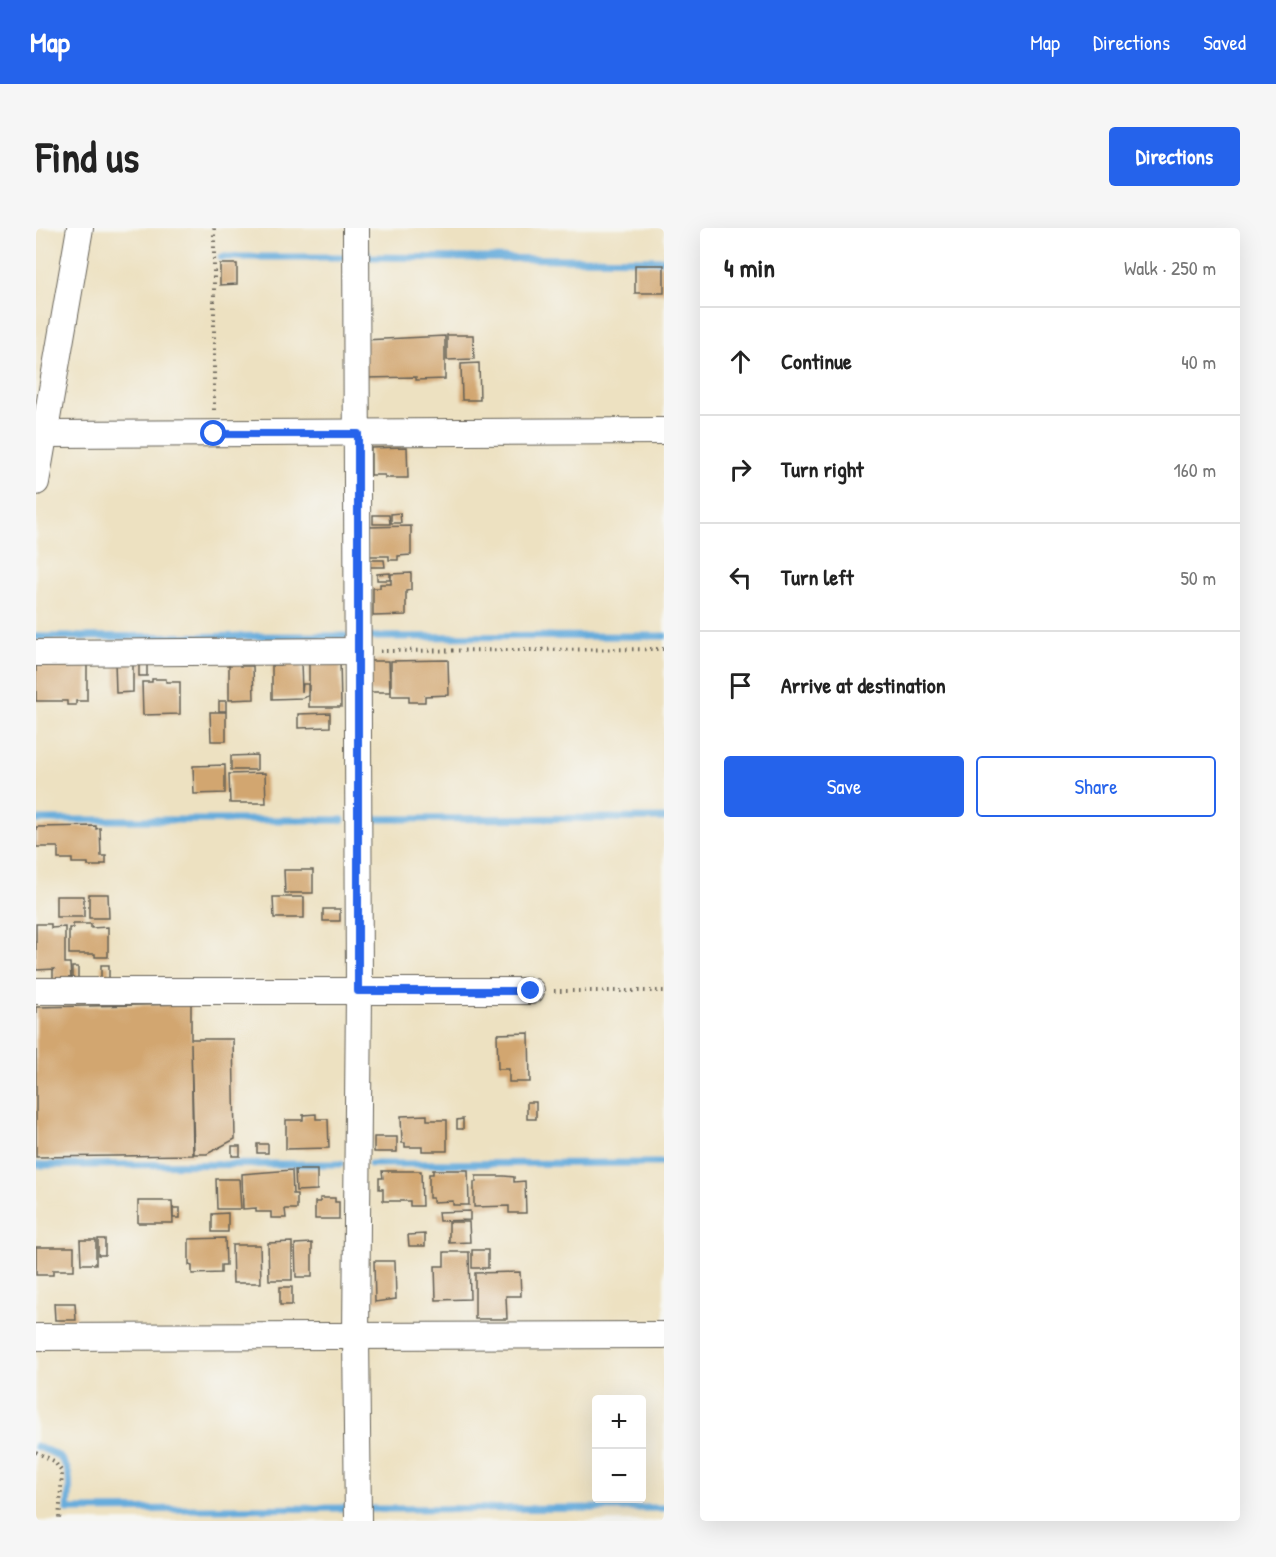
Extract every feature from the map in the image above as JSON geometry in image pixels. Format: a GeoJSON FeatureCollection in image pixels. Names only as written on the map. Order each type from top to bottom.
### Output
{"type":"FeatureCollection","features":[{"type":"Feature","properties":{"kind":"street"},"geometry":{"type":"LineString","coordinates":[[36,482],[45,434],[43,403],[80,228]]}},
{"type":"Feature","properties":{"kind":"street"},"geometry":{"type":"LineString","coordinates":[[356,228],[358,1521]]}},
{"type":"Feature","properties":{"kind":"street"},"geometry":{"type":"LineString","coordinates":[[45,434],[664,432]]}},
{"type":"Feature","properties":{"kind":"street"},"geometry":{"type":"LineString","coordinates":[[36,653],[358,651]]}},
{"type":"Feature","properties":{"kind":"street"},"geometry":{"type":"LineString","coordinates":[[36,991],[531,991]]}},
{"type":"Feature","properties":{"kind":"street"},"geometry":{"type":"LineString","coordinates":[[36,1337],[664,1335]]}},
{"type":"Feature","properties":{"kind":"path"},"geometry":{"type":"LineString","coordinates":[[214,228],[214,434]]}},
{"type":"Feature","properties":{"kind":"path"},"geometry":{"type":"LineString","coordinates":[[358,651],[664,649]]}},
{"type":"Feature","properties":{"kind":"path"},"geometry":{"type":"LineString","coordinates":[[531,991],[664,991]]}},
{"type":"Feature","properties":{"kind":"path"},"geometry":{"type":"LineString","coordinates":[[36,1452],[54,1461],[62,1472],[59,1521]]}},
{"type":"Feature","properties":{"kind":"building"},"geometry":{"type":"Polygon","coordinates":[[[220,264],[237,264],[237,284],[220,285],[220,264]]]}},
{"type":"Feature","properties":{"kind":"building"},"geometry":{"type":"Polygon","coordinates":[[[635,265],[664,265],[664,293],[635,293],[635,265]]]}},
{"type":"Feature","properties":{"kind":"building"},"geometry":{"type":"Polygon","coordinates":[[[447,335],[473,335],[474,359],[447,360],[447,335]]]}},
{"type":"Feature","properties":{"kind":"building"},"geometry":{"type":"Polygon","coordinates":[[[445,336],[445,379],[365,378],[364,340],[445,336]]]}},
{"type":"Feature","properties":{"kind":"building"},"geometry":{"type":"Polygon","coordinates":[[[479,363],[480,400],[462,400],[461,364],[479,363]]]}},
{"type":"Feature","properties":{"kind":"building"},"geometry":{"type":"Polygon","coordinates":[[[407,447],[408,478],[385,478],[385,475],[371,475],[371,448],[407,447]]]}},
{"type":"Feature","properties":{"kind":"building"},"geometry":{"type":"Polygon","coordinates":[[[400,513],[401,523],[391,523],[391,514],[400,513]]]}},
{"type":"Feature","properties":{"kind":"building"},"geometry":{"type":"Polygon","coordinates":[[[373,515],[389,515],[390,524],[373,524],[373,515]]]}},
{"type":"Feature","properties":{"kind":"building"},"geometry":{"type":"Polygon","coordinates":[[[411,526],[411,555],[398,556],[398,560],[389,560],[389,556],[369,556],[368,527],[411,526]]]}},
{"type":"Feature","properties":{"kind":"building"},"geometry":{"type":"Polygon","coordinates":[[[370,560],[384,560],[385,567],[370,567],[370,560]]]}},
{"type":"Feature","properties":{"kind":"building"},"geometry":{"type":"Polygon","coordinates":[[[390,573],[390,580],[377,580],[377,574],[390,573]]]}},
{"type":"Feature","properties":{"kind":"building"},"geometry":{"type":"Polygon","coordinates":[[[411,573],[411,590],[406,591],[406,615],[373,616],[373,588],[380,588],[380,584],[391,584],[391,574],[411,573]]]}},
{"type":"Feature","properties":{"kind":"building"},"geometry":{"type":"Polygon","coordinates":[[[340,659],[341,707],[309,707],[309,660],[340,659]]]}},
{"type":"Feature","properties":{"kind":"building"},"geometry":{"type":"Polygon","coordinates":[[[448,660],[449,695],[425,696],[425,702],[409,702],[409,696],[391,696],[391,661],[448,660]]]}},
{"type":"Feature","properties":{"kind":"building"},"geometry":{"type":"Polygon","coordinates":[[[115,661],[133,661],[133,692],[116,693],[115,661]]]}},
{"type":"Feature","properties":{"kind":"building"},"geometry":{"type":"Polygon","coordinates":[[[139,661],[147,661],[147,676],[139,676],[139,661]]]}},
{"type":"Feature","properties":{"kind":"building"},"geometry":{"type":"Polygon","coordinates":[[[229,661],[240,661],[240,666],[253,666],[254,699],[229,700],[229,661]]]}},
{"type":"Feature","properties":{"kind":"building"},"geometry":{"type":"Polygon","coordinates":[[[370,661],[389,661],[390,692],[370,692],[370,661]]]}},
{"type":"Feature","properties":{"kind":"building"},"geometry":{"type":"Polygon","coordinates":[[[280,662],[301,662],[302,692],[303,684],[308,684],[308,696],[272,699],[272,665],[280,665],[280,662]]]}},
{"type":"Feature","properties":{"kind":"building"},"geometry":{"type":"Polygon","coordinates":[[[87,664],[87,701],[76,701],[76,705],[67,705],[67,701],[36,701],[36,665],[87,664]]]}},
{"type":"Feature","properties":{"kind":"building"},"geometry":{"type":"Polygon","coordinates":[[[152,679],[180,682],[180,714],[143,715],[142,682],[152,682],[152,679]]]}},
{"type":"Feature","properties":{"kind":"building"},"geometry":{"type":"Polygon","coordinates":[[[219,701],[226,701],[226,711],[219,711],[219,701]]]}},
{"type":"Feature","properties":{"kind":"building"},"geometry":{"type":"Polygon","coordinates":[[[210,712],[226,712],[226,741],[211,741],[210,712]]]}},
{"type":"Feature","properties":{"kind":"building"},"geometry":{"type":"Polygon","coordinates":[[[330,713],[330,727],[298,728],[298,714],[330,713]]]}},
{"type":"Feature","properties":{"kind":"building"},"geometry":{"type":"Polygon","coordinates":[[[257,755],[257,770],[231,770],[231,756],[257,755]]]}},
{"type":"Feature","properties":{"kind":"building"},"geometry":{"type":"Polygon","coordinates":[[[225,765],[225,793],[194,794],[193,766],[225,765]]]}},
{"type":"Feature","properties":{"kind":"building"},"geometry":{"type":"Polygon","coordinates":[[[265,773],[266,803],[230,803],[229,774],[265,773]]]}},
{"type":"Feature","properties":{"kind":"building"},"geometry":{"type":"Polygon","coordinates":[[[96,826],[96,829],[100,828],[101,856],[106,856],[106,864],[101,864],[101,866],[72,863],[72,859],[58,859],[58,847],[36,847],[36,827],[96,826]]]}},
{"type":"Feature","properties":{"kind":"building"},"geometry":{"type":"Polygon","coordinates":[[[284,870],[313,870],[313,893],[285,893],[284,870]]]}},
{"type":"Feature","properties":{"kind":"building"},"geometry":{"type":"Polygon","coordinates":[[[89,894],[108,894],[109,918],[89,918],[89,894]]]}},
{"type":"Feature","properties":{"kind":"building"},"geometry":{"type":"Polygon","coordinates":[[[56,896],[84,896],[84,917],[56,917],[56,896]]]}},
{"type":"Feature","properties":{"kind":"building"},"geometry":{"type":"Polygon","coordinates":[[[273,897],[304,897],[304,918],[274,918],[273,897]]]}},
{"type":"Feature","properties":{"kind":"building"},"geometry":{"type":"Polygon","coordinates":[[[323,909],[340,909],[340,921],[323,921],[323,909]]]}},
{"type":"Feature","properties":{"kind":"building"},"geometry":{"type":"Polygon","coordinates":[[[36,924],[51,924],[51,928],[65,927],[65,963],[70,963],[71,980],[53,981],[53,970],[55,969],[36,970],[36,924]]]}},
{"type":"Feature","properties":{"kind":"building"},"geometry":{"type":"Polygon","coordinates":[[[73,924],[91,924],[91,928],[108,927],[108,957],[95,957],[95,954],[69,954],[69,928],[73,928],[73,924]]]}},
{"type":"Feature","properties":{"kind":"building"},"geometry":{"type":"Polygon","coordinates":[[[101,965],[109,965],[109,979],[101,979],[101,965]]]}},
{"type":"Feature","properties":{"kind":"building"},"geometry":{"type":"Polygon","coordinates":[[[72,967],[78,967],[78,978],[72,978],[72,967]]]}},
{"type":"Feature","properties":{"kind":"building"},"geometry":{"type":"Polygon","coordinates":[[[191,1004],[191,1039],[233,1039],[235,1139],[207,1154],[194,1154],[191,1043],[193,1155],[36,1157],[36,1007],[191,1004]]]}},
{"type":"Feature","properties":{"kind":"building"},"geometry":{"type":"Polygon","coordinates":[[[529,1033],[530,1082],[509,1082],[509,1069],[498,1069],[497,1034],[529,1033]]]}},
{"type":"Feature","properties":{"kind":"building"},"geometry":{"type":"Polygon","coordinates":[[[527,1102],[536,1102],[536,1119],[527,1119],[527,1102]]]}},
{"type":"Feature","properties":{"kind":"building"},"geometry":{"type":"Polygon","coordinates":[[[316,1114],[316,1119],[328,1119],[329,1148],[286,1149],[286,1120],[303,1120],[303,1115],[316,1114]]]}},
{"type":"Feature","properties":{"kind":"building"},"geometry":{"type":"Polygon","coordinates":[[[427,1115],[427,1120],[447,1120],[447,1151],[422,1151],[422,1147],[405,1147],[405,1143],[402,1143],[401,1116],[427,1115]]]}},
{"type":"Feature","properties":{"kind":"building"},"geometry":{"type":"Polygon","coordinates":[[[463,1119],[463,1129],[457,1129],[457,1120],[463,1119]]]}},
{"type":"Feature","properties":{"kind":"building"},"geometry":{"type":"Polygon","coordinates":[[[374,1137],[397,1137],[397,1152],[374,1152],[374,1137]]]}},
{"type":"Feature","properties":{"kind":"building"},"geometry":{"type":"Polygon","coordinates":[[[257,1144],[268,1144],[268,1153],[257,1153],[257,1144]]]}},
{"type":"Feature","properties":{"kind":"building"},"geometry":{"type":"Polygon","coordinates":[[[232,1146],[240,1146],[240,1156],[232,1156],[232,1146]]]}},
{"type":"Feature","properties":{"kind":"building"},"geometry":{"type":"Polygon","coordinates":[[[292,1170],[293,1194],[297,1194],[297,1209],[285,1209],[286,1218],[271,1218],[271,1212],[256,1212],[256,1208],[243,1209],[242,1174],[292,1170]]]}},
{"type":"Feature","properties":{"kind":"building"},"geometry":{"type":"Polygon","coordinates":[[[295,1170],[317,1170],[317,1190],[296,1191],[295,1170]]]}},
{"type":"Feature","properties":{"kind":"building"},"geometry":{"type":"Polygon","coordinates":[[[433,1170],[468,1170],[469,1205],[453,1205],[453,1201],[433,1202],[433,1198],[429,1198],[429,1174],[433,1174],[433,1170]]]}},
{"type":"Feature","properties":{"kind":"building"},"geometry":{"type":"Polygon","coordinates":[[[382,1171],[421,1171],[422,1206],[410,1206],[410,1201],[383,1201],[383,1189],[379,1189],[379,1178],[383,1178],[382,1171]]]}},
{"type":"Feature","properties":{"kind":"building"},"geometry":{"type":"Polygon","coordinates":[[[476,1176],[514,1177],[514,1182],[525,1181],[526,1213],[509,1213],[509,1206],[474,1207],[476,1176]]]}},
{"type":"Feature","properties":{"kind":"building"},"geometry":{"type":"Polygon","coordinates":[[[216,1179],[239,1179],[241,1209],[217,1209],[216,1179]]]}},
{"type":"Feature","properties":{"kind":"building"},"geometry":{"type":"Polygon","coordinates":[[[320,1198],[335,1198],[335,1202],[339,1202],[339,1219],[315,1219],[315,1202],[320,1202],[320,1198]]]}},
{"type":"Feature","properties":{"kind":"building"},"geometry":{"type":"Polygon","coordinates":[[[138,1201],[172,1201],[173,1223],[138,1223],[138,1201]]]}},
{"type":"Feature","properties":{"kind":"building"},"geometry":{"type":"Polygon","coordinates":[[[173,1208],[180,1208],[180,1218],[173,1218],[173,1208]]]}},
{"type":"Feature","properties":{"kind":"building"},"geometry":{"type":"Polygon","coordinates":[[[470,1211],[470,1220],[439,1221],[438,1212],[470,1211]]]}},
{"type":"Feature","properties":{"kind":"building"},"geometry":{"type":"Polygon","coordinates":[[[228,1213],[228,1232],[212,1232],[212,1214],[228,1213]]]}},
{"type":"Feature","properties":{"kind":"building"},"geometry":{"type":"Polygon","coordinates":[[[449,1222],[469,1222],[470,1242],[449,1243],[449,1222]]]}},
{"type":"Feature","properties":{"kind":"building"},"geometry":{"type":"Polygon","coordinates":[[[425,1234],[425,1246],[409,1246],[408,1235],[425,1234]]]}},
{"type":"Feature","properties":{"kind":"building"},"geometry":{"type":"Polygon","coordinates":[[[225,1238],[226,1265],[221,1265],[221,1273],[192,1274],[192,1266],[189,1265],[189,1239],[225,1238]]]}},
{"type":"Feature","properties":{"kind":"building"},"geometry":{"type":"Polygon","coordinates":[[[98,1239],[105,1239],[105,1255],[98,1255],[98,1239]]]}},
{"type":"Feature","properties":{"kind":"building"},"geometry":{"type":"Polygon","coordinates":[[[80,1240],[96,1240],[96,1264],[81,1264],[80,1240]]]}},
{"type":"Feature","properties":{"kind":"building"},"geometry":{"type":"Polygon","coordinates":[[[292,1242],[292,1280],[269,1280],[268,1243],[292,1242]]]}},
{"type":"Feature","properties":{"kind":"building"},"geometry":{"type":"Polygon","coordinates":[[[312,1243],[312,1277],[296,1277],[295,1244],[312,1243]]]}},
{"type":"Feature","properties":{"kind":"building"},"geometry":{"type":"Polygon","coordinates":[[[232,1245],[260,1245],[261,1283],[233,1283],[232,1245]]]}},
{"type":"Feature","properties":{"kind":"building"},"geometry":{"type":"Polygon","coordinates":[[[36,1247],[74,1247],[74,1270],[53,1270],[53,1275],[36,1275],[36,1247]]]}},
{"type":"Feature","properties":{"kind":"building"},"geometry":{"type":"Polygon","coordinates":[[[472,1250],[488,1250],[488,1268],[472,1268],[472,1250]]]}},
{"type":"Feature","properties":{"kind":"building"},"geometry":{"type":"Polygon","coordinates":[[[444,1252],[469,1252],[470,1299],[436,1300],[435,1266],[444,1266],[444,1252]]]}},
{"type":"Feature","properties":{"kind":"building"},"geometry":{"type":"Polygon","coordinates":[[[374,1261],[395,1261],[396,1299],[375,1302],[374,1261]]]}},
{"type":"Feature","properties":{"kind":"building"},"geometry":{"type":"Polygon","coordinates":[[[520,1272],[521,1296],[506,1296],[507,1319],[475,1319],[475,1273],[520,1272]]]}},
{"type":"Feature","properties":{"kind":"building"},"geometry":{"type":"Polygon","coordinates":[[[280,1287],[292,1287],[292,1305],[280,1305],[280,1287]]]}},
{"type":"Feature","properties":{"kind":"building"},"geometry":{"type":"Polygon","coordinates":[[[54,1303],[75,1303],[76,1320],[55,1320],[54,1303]]]}},
{"type":"Feature","properties":{"kind":"waterway"},"geometry":{"type":"LineString","coordinates":[[367,252],[367,257],[664,260]]}},
{"type":"Feature","properties":{"kind":"waterway"},"geometry":{"type":"LineString","coordinates":[[221,257],[342,257]]}},
{"type":"Feature","properties":{"kind":"waterway"},"geometry":{"type":"LineString","coordinates":[[36,637],[345,636]]}},
{"type":"Feature","properties":{"kind":"waterway"},"geometry":{"type":"LineString","coordinates":[[367,637],[664,636]]}},
{"type":"Feature","properties":{"kind":"waterway"},"geometry":{"type":"LineString","coordinates":[[372,819],[664,818]]}},
{"type":"Feature","properties":{"kind":"waterway"},"geometry":{"type":"LineString","coordinates":[[36,820],[342,820]]}},
{"type":"Feature","properties":{"kind":"waterway"},"geometry":{"type":"LineString","coordinates":[[371,1164],[664,1163]]}},
{"type":"Feature","properties":{"kind":"waterway"},"geometry":{"type":"LineString","coordinates":[[36,1165],[341,1164]]}},
{"type":"Feature","properties":{"kind":"waterway"},"geometry":{"type":"LineString","coordinates":[[36,1446],[58,1456],[63,1461],[69,1481],[68,1510],[346,1508]]}},
{"type":"Feature","properties":{"kind":"waterway"},"geometry":{"type":"LineString","coordinates":[[367,1509],[664,1508]]}},
{"type":"Feature","properties":{"kind":"route"},"geometry":{"type":"LineString","coordinates":[[214,434],[358,434],[358,991],[531,991]]}}]}
